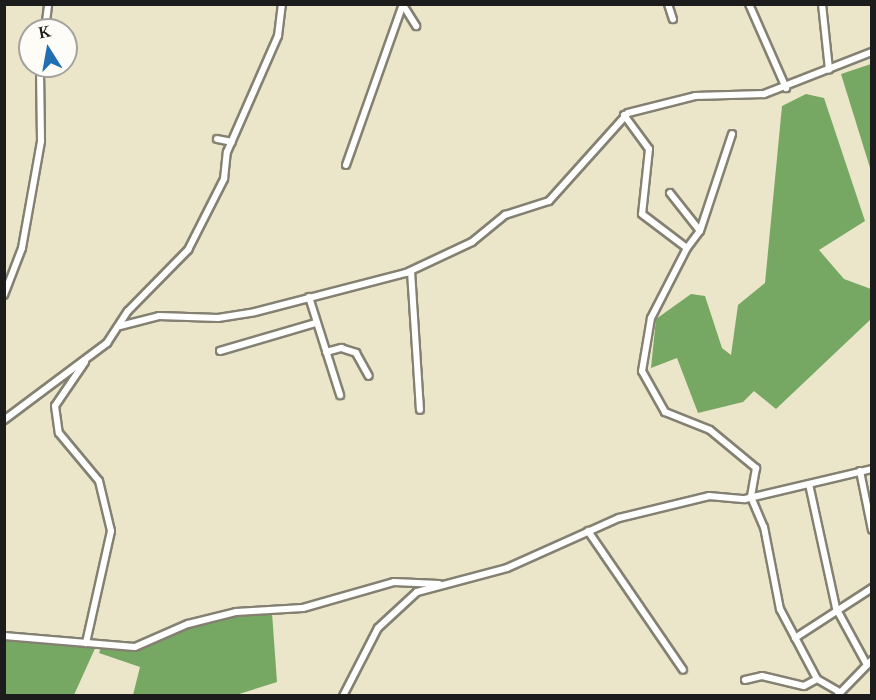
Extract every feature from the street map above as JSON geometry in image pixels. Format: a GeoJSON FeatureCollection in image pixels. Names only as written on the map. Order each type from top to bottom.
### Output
{"type":"FeatureCollection","features":[{"type":"Feature","properties":{"kind":"street"},"geometry":{"type":"LineString","coordinates":[[4,420],[89,357],[188,250],[224,179],[232,142],[278,36],[282,4]]}},
{"type":"Feature","properties":{"kind":"street"},"geometry":{"type":"LineString","coordinates":[[403,4],[416,26]]}},
{"type":"Feature","properties":{"kind":"street"},"geometry":{"type":"LineString","coordinates":[[346,165],[403,4]]}},
{"type":"Feature","properties":{"kind":"street"},"geometry":{"type":"LineString","coordinates":[[668,4],[673,19]]}},
{"type":"Feature","properties":{"kind":"street"},"geometry":{"type":"LineString","coordinates":[[749,4],[786,88]]}},
{"type":"Feature","properties":{"kind":"street"},"geometry":{"type":"LineString","coordinates":[[822,4],[829,70]]}},
{"type":"Feature","properties":{"kind":"street"},"geometry":{"type":"LineString","coordinates":[[120,326],[159,316],[218,318],[411,271],[472,242],[505,215],[558,194],[624,116],[671,100],[786,88],[872,52]]}},
{"type":"Feature","properties":{"kind":"street"},"geometry":{"type":"LineString","coordinates":[[4,295],[21,248],[41,141],[40,78]]}},
{"type":"Feature","properties":{"kind":"street"},"geometry":{"type":"LineString","coordinates":[[624,116],[649,149],[642,214],[687,248]]}},
{"type":"Feature","properties":{"kind":"street"},"geometry":{"type":"LineString","coordinates":[[732,134],[700,231],[687,248],[651,318],[642,371],[665,412],[710,430],[756,468],[751,497],[764,527],[780,609],[817,679],[838,693],[869,662],[838,613],[809,484]]}},
{"type":"Feature","properties":{"kind":"street"},"geometry":{"type":"LineString","coordinates":[[218,139],[232,142]]}},
{"type":"Feature","properties":{"kind":"street"},"geometry":{"type":"LineString","coordinates":[[670,193],[700,231]]}},
{"type":"Feature","properties":{"kind":"street"},"geometry":{"type":"LineString","coordinates":[[411,271],[420,410]]}},
{"type":"Feature","properties":{"kind":"street"},"geometry":{"type":"LineString","coordinates":[[309,297],[340,396]]}},
{"type":"Feature","properties":{"kind":"street"},"geometry":{"type":"LineString","coordinates":[[220,351],[316,323]]}},
{"type":"Feature","properties":{"kind":"street"},"geometry":{"type":"LineString","coordinates":[[326,352],[341,348],[356,353],[369,376]]}},
{"type":"Feature","properties":{"kind":"street"},"geometry":{"type":"LineString","coordinates":[[86,642],[111,531],[99,481],[59,433],[55,406],[89,357]]}},
{"type":"Feature","properties":{"kind":"street"},"geometry":{"type":"LineString","coordinates":[[343,696],[387,616],[417,592],[507,568],[588,531],[709,496],[751,497],[872,469]]}},
{"type":"Feature","properties":{"kind":"street"},"geometry":{"type":"LineString","coordinates":[[860,471],[872,530]]}},
{"type":"Feature","properties":{"kind":"street"},"geometry":{"type":"LineString","coordinates":[[588,531],[683,670]]}},
{"type":"Feature","properties":{"kind":"street"},"geometry":{"type":"LineString","coordinates":[[4,636],[135,647],[188,624],[236,612],[303,608],[394,582],[443,585]]}},
{"type":"Feature","properties":{"kind":"street"},"geometry":{"type":"LineString","coordinates":[[795,638],[838,613],[872,588]]}},
{"type":"Feature","properties":{"kind":"street"},"geometry":{"type":"LineString","coordinates":[[745,680],[762,676],[804,686],[817,679]]}},
{"type":"Feature","properties":{"kind":"green space"},"geometry":{"type":"Polygon","coordinates":[[[872,64],[871,171],[841,74],[872,64]]]}},
{"type":"Feature","properties":{"kind":"green space"},"geometry":{"type":"Polygon","coordinates":[[[806,94],[824,98],[865,221],[819,250],[844,279],[871,289],[871,319],[776,409],[754,391],[743,402],[698,413],[677,358],[651,368],[656,319],[691,294],[705,296],[722,348],[731,355],[738,305],[765,283],[782,106],[806,94]]]}},
{"type":"Feature","properties":{"kind":"green space"},"geometry":{"type":"Polygon","coordinates":[[[272,613],[277,682],[236,695],[133,695],[140,667],[99,653],[102,645],[150,643],[200,621],[272,613]]]}},
{"type":"Feature","properties":{"kind":"green space"},"geometry":{"type":"Polygon","coordinates":[[[4,637],[97,644],[74,695],[5,695],[4,637]]]}}]}
